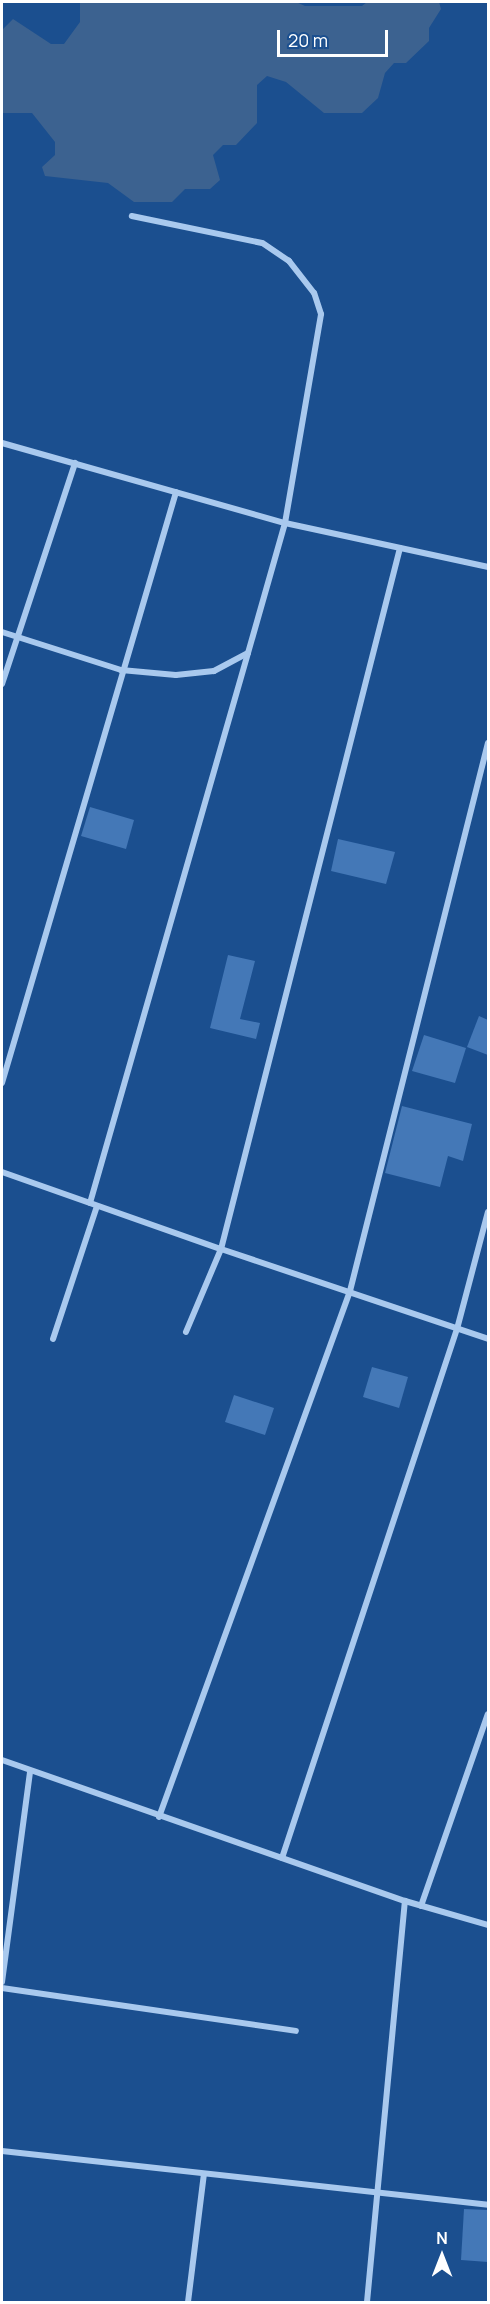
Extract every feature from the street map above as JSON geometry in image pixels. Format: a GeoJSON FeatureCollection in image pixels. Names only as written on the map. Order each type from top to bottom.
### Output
{"type":"FeatureCollection","features":[{"type":"Feature","properties":{"kind":"street"},"geometry":{"type":"LineString","coordinates":[[53,1339],[94,1204],[285,523],[321,314],[314,293],[289,261],[262,243],[132,216]]}},
{"type":"Feature","properties":{"kind":"street"},"geometry":{"type":"LineString","coordinates":[[2,443],[285,523],[489,567]]}},
{"type":"Feature","properties":{"kind":"street"},"geometry":{"type":"LineString","coordinates":[[2,684],[75,464]]}},
{"type":"Feature","properties":{"kind":"street"},"geometry":{"type":"LineString","coordinates":[[2,1083],[121,670],[176,492]]}},
{"type":"Feature","properties":{"kind":"street"},"geometry":{"type":"LineString","coordinates":[[186,1332],[221,1249],[400,548]]}},
{"type":"Feature","properties":{"kind":"street"},"geometry":{"type":"LineString","coordinates":[[2,632],[121,670],[176,675],[205,672],[248,653]]}},
{"type":"Feature","properties":{"kind":"street"},"geometry":{"type":"LineString","coordinates":[[159,1817],[350,1291],[489,743]]}},
{"type":"Feature","properties":{"kind":"street"},"geometry":{"type":"LineString","coordinates":[[2,1172],[489,1339]]}},
{"type":"Feature","properties":{"kind":"street"},"geometry":{"type":"LineString","coordinates":[[282,1858],[457,1329],[489,1212]]}},
{"type":"Feature","properties":{"kind":"street"},"geometry":{"type":"LineString","coordinates":[[421,1906],[489,1714]]}},
{"type":"Feature","properties":{"kind":"street"},"geometry":{"type":"LineString","coordinates":[[2,1760],[159,1817],[405,1901],[489,1925]]}},
{"type":"Feature","properties":{"kind":"street"},"geometry":{"type":"LineString","coordinates":[[2,1982],[30,1771]]}},
{"type":"Feature","properties":{"kind":"street"},"geometry":{"type":"LineString","coordinates":[[367,2302],[405,1901]]}},
{"type":"Feature","properties":{"kind":"street"},"geometry":{"type":"LineString","coordinates":[[2,1988],[296,2031]]}},
{"type":"Feature","properties":{"kind":"street"},"geometry":{"type":"LineString","coordinates":[[2,2151],[489,2205]]}},
{"type":"Feature","properties":{"kind":"street"},"geometry":{"type":"LineString","coordinates":[[188,2302],[204,2174]]}},
{"type":"Feature","properties":{"kind":"water"},"geometry":{"type":"Polygon","coordinates":[[[80,2],[296,2],[305,6],[362,6],[367,2],[439,2],[441,9],[429,28],[429,41],[406,63],[394,63],[385,73],[378,98],[362,113],[324,113],[286,82],[267,76],[257,85],[257,123],[236,145],[223,145],[213,155],[220,180],[210,189],[185,189],[172,202],[134,202],[108,183],[45,176],[42,167],[55,155],[55,142],[32,113],[2,113],[2,30],[13,19],[51,44],[64,44],[80,22],[80,2]]]}},
{"type":"Feature","properties":{"kind":"building"},"geometry":{"type":"Polygon","coordinates":[[[90,807],[134,820],[126,849],[81,836],[90,807]]]}},
{"type":"Feature","properties":{"kind":"building"},"geometry":{"type":"Polygon","coordinates":[[[338,839],[395,852],[386,884],[331,871],[338,839]]]}},
{"type":"Feature","properties":{"kind":"building"},"geometry":{"type":"Polygon","coordinates":[[[228,955],[255,961],[240,1019],[260,1023],[256,1039],[210,1028],[228,955]]]}},
{"type":"Feature","properties":{"kind":"building"},"geometry":{"type":"Polygon","coordinates":[[[479,1016],[488,1020],[488,1055],[467,1047],[479,1016]]]}},
{"type":"Feature","properties":{"kind":"building"},"geometry":{"type":"Polygon","coordinates":[[[424,1035],[466,1048],[455,1083],[412,1071],[424,1035]]]}},
{"type":"Feature","properties":{"kind":"building"},"geometry":{"type":"Polygon","coordinates":[[[402,1106],[472,1124],[463,1161],[448,1156],[440,1187],[385,1173],[402,1106]]]}},
{"type":"Feature","properties":{"kind":"building"},"geometry":{"type":"Polygon","coordinates":[[[372,1367],[408,1377],[399,1408],[363,1397],[372,1367]]]}},
{"type":"Feature","properties":{"kind":"building"},"geometry":{"type":"Polygon","coordinates":[[[234,1395],[274,1408],[265,1435],[225,1422],[234,1395]]]}},
{"type":"Feature","properties":{"kind":"building"},"geometry":{"type":"Polygon","coordinates":[[[464,2209],[488,2210],[488,2262],[461,2260],[464,2209]]]}}]}
